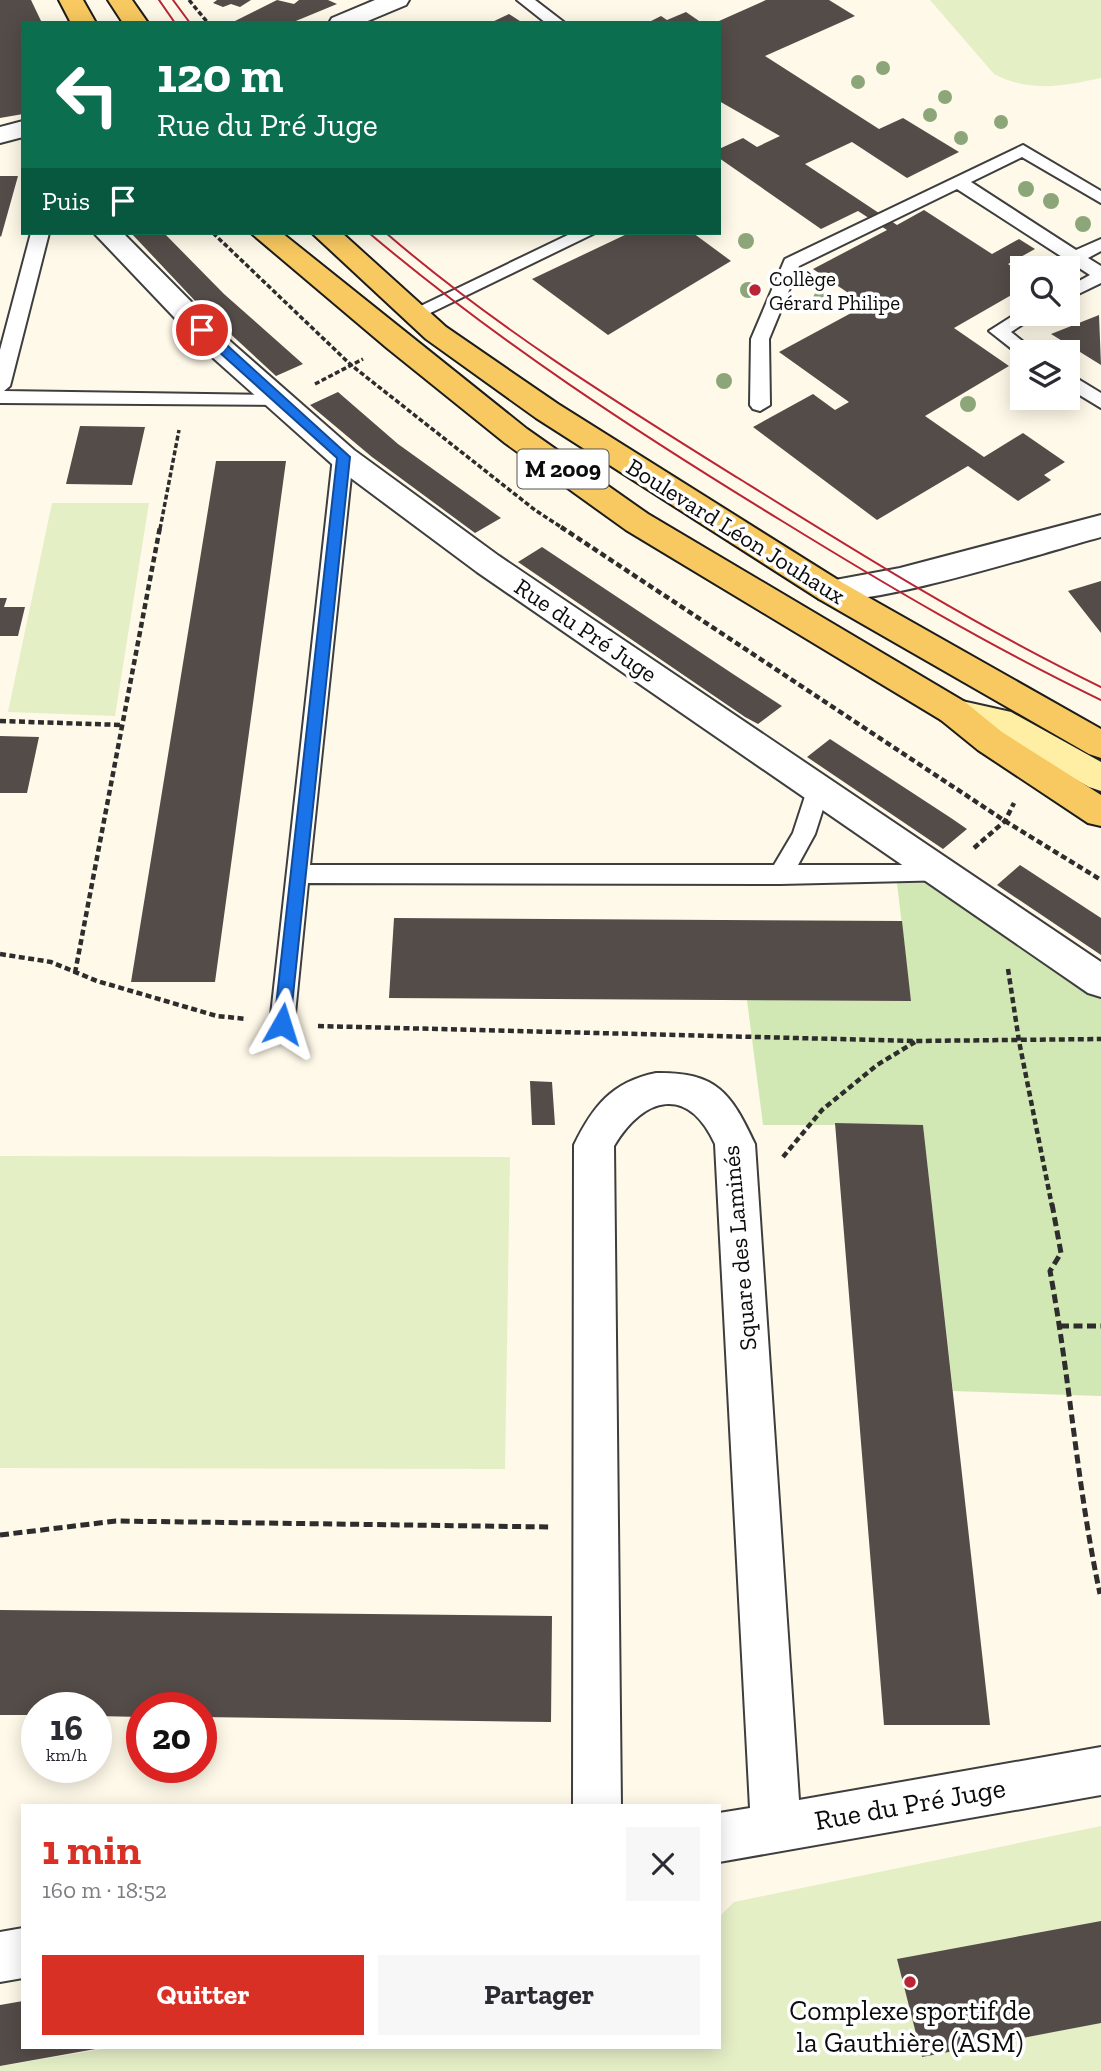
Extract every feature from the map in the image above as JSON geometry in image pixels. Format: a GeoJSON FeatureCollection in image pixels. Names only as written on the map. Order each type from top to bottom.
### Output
{"type":"FeatureCollection","features":[{"type":"Feature","properties":{"kind":"main road"},"geometry":{"type":"LineString","coordinates":[[71,0],[83,21]]}},
{"type":"Feature","properties":{"kind":"main road"},"geometry":{"type":"LineString","coordinates":[[120,0],[135,21]]}},
{"type":"Feature","properties":{"kind":"main road","name":"Boulevard Léon Jouhaux"},"geometry":{"type":"LineString","coordinates":[[267,235],[516,436],[637,523],[953,711],[1031,768],[1101,813]]}},
{"type":"Feature","properties":{"kind":"main road","name":"Boulevard Léon Jouhaux"},"geometry":{"type":"LineString","coordinates":[[328,235],[436,333],[547,411],[831,591],[1101,746]]}},
{"type":"Feature","properties":{"kind":"street"},"geometry":{"type":"LineString","coordinates":[[346,21],[397,0]]}},
{"type":"Feature","properties":{"kind":"street"},"geometry":{"type":"LineString","coordinates":[[0,135],[21,130]]}},
{"type":"Feature","properties":{"kind":"street","name":"Rue du Pré Juge"},"geometry":{"type":"LineString","coordinates":[[110,235],[221,349],[343,457],[488,564],[819,787],[1101,982]]}},
{"type":"Feature","properties":{"kind":"street"},"geometry":{"type":"LineString","coordinates":[[831,591],[900,579],[1101,526]]}},
{"type":"Feature","properties":{"kind":"street","name":"Boulevard Léon Jouhaux"},"geometry":{"type":"LineString","coordinates":[[953,711],[999,721],[1101,778]]}},
{"type":"Feature","properties":{"kind":"street","name":"Square des Laminés"},"geometry":{"type":"LineString","coordinates":[[597,1804],[594,1145],[606,1121],[626,1098],[651,1088],[690,1091],[715,1107],[735,1144],[776,1828]]}},
{"type":"Feature","properties":{"kind":"street","name":"Rue du Pré Juge"},"geometry":{"type":"LineString","coordinates":[[721,1838],[1101,1771]]}},
{"type":"Feature","properties":{"kind":"street"},"geometry":{"type":"LineString","coordinates":[[0,1957],[21,1953]]}},
{"type":"Feature","properties":{"kind":"lane"},"geometry":{"type":"LineString","coordinates":[[525,0],[555,21]]}},
{"type":"Feature","properties":{"kind":"lane"},"geometry":{"type":"LineString","coordinates":[[760,405],[760,339],[790,263],[1023,150],[1101,198]]}},
{"type":"Feature","properties":{"kind":"lane"},"geometry":{"type":"LineString","coordinates":[[958,182],[1073,256]]}},
{"type":"Feature","properties":{"kind":"lane"},"geometry":{"type":"LineString","coordinates":[[0,386],[39,235]]}},
{"type":"Feature","properties":{"kind":"lane"},"geometry":{"type":"LineString","coordinates":[[415,313],[582,235]]}},
{"type":"Feature","properties":{"kind":"lane"},"geometry":{"type":"LineString","coordinates":[[1077,256],[1101,244]]}},
{"type":"Feature","properties":{"kind":"lane"},"geometry":{"type":"LineString","coordinates":[[1080,260],[1101,275],[1080,287]]}},
{"type":"Feature","properties":{"kind":"lane"},"geometry":{"type":"LineString","coordinates":[[1010,324],[998,331],[1010,340]]}},
{"type":"Feature","properties":{"kind":"lane"},"geometry":{"type":"LineString","coordinates":[[1080,387],[1101,402]]}},
{"type":"Feature","properties":{"kind":"lane"},"geometry":{"type":"LineString","coordinates":[[0,397],[279,401]]}},
{"type":"Feature","properties":{"kind":"lane"},"geometry":{"type":"LineString","coordinates":[[282,1024],[343,457]]}},
{"type":"Feature","properties":{"kind":"lane"},"geometry":{"type":"LineString","coordinates":[[780,875],[804,834],[819,787]]}},
{"type":"Feature","properties":{"kind":"lane"},"geometry":{"type":"LineString","coordinates":[[297,874],[944,874]]}},
{"type":"Feature","properties":{"kind":"path"},"geometry":{"type":"LineString","coordinates":[[189,0],[206,21]]}},
{"type":"Feature","properties":{"kind":"path"},"geometry":{"type":"LineString","coordinates":[[279,401],[397,342]]}},
{"type":"Feature","properties":{"kind":"path"},"geometry":{"type":"LineString","coordinates":[[75,973],[184,399]]}},
{"type":"Feature","properties":{"kind":"path"},"geometry":{"type":"LineString","coordinates":[[0,721],[122,725]]}},
{"type":"Feature","properties":{"kind":"path"},"geometry":{"type":"LineString","coordinates":[[944,874],[1005,821],[1031,768]]}},
{"type":"Feature","properties":{"kind":"path"},"geometry":{"type":"LineString","coordinates":[[1001,912],[1016,1041],[1033,1125],[1041,1146],[1061,1254],[1050,1271],[1060,1326],[1083,1515],[1100,1594]]}},
{"type":"Feature","properties":{"kind":"path"},"geometry":{"type":"LineString","coordinates":[[0,954],[51,962],[75,973],[217,1016],[282,1024],[427,1031],[916,1041],[1101,1039]]}},
{"type":"Feature","properties":{"kind":"path"},"geometry":{"type":"LineString","coordinates":[[737,1183],[773,1168],[822,1110],[877,1065],[916,1041]]}},
{"type":"Feature","properties":{"kind":"path"},"geometry":{"type":"LineString","coordinates":[[1060,1326],[1101,1326]]}},
{"type":"Feature","properties":{"kind":"path"},"geometry":{"type":"LineString","coordinates":[[0,1535],[117,1521],[596,1528]]}},
{"type":"Feature","properties":{"kind":"green space"},"geometry":{"type":"Polygon","coordinates":[[[930,0],[1101,0],[1101,78],[1034,86],[994,74],[930,0]]]}},
{"type":"Feature","properties":{"kind":"green space"},"geometry":{"type":"Polygon","coordinates":[[[52,503],[149,503],[115,716],[8,712],[52,503]]]}},
{"type":"Feature","properties":{"kind":"green space"},"geometry":{"type":"Polygon","coordinates":[[[944,874],[1101,982],[1101,1396],[953,1391],[923,1125],[763,1125],[747,1000],[911,1001],[896,875],[944,874]]]}},
{"type":"Feature","properties":{"kind":"green space"},"geometry":{"type":"Polygon","coordinates":[[[0,1156],[510,1157],[505,1469],[0,1468],[0,1156]]]}},
{"type":"Feature","properties":{"kind":"green space","name":"Complexe sportif de la Gauthière (ASM)"},"geometry":{"type":"Polygon","coordinates":[[[1101,1826],[1101,2071],[0,2071],[0,2066],[104,2049],[721,2049],[721,1915],[734,1902],[1101,1826]]]}},
{"type":"Feature","properties":{"kind":"building"},"geometry":{"type":"Polygon","coordinates":[[[0,0],[31,0],[41,21],[21,21],[21,114],[0,118],[0,0]]]}},
{"type":"Feature","properties":{"kind":"building"},"geometry":{"type":"Polygon","coordinates":[[[217,0],[251,0],[240,7],[231,4],[223,7],[213,3],[217,0]]]}},
{"type":"Feature","properties":{"kind":"building"},"geometry":{"type":"Polygon","coordinates":[[[277,0],[294,4],[299,0],[328,0],[337,4],[296,21],[235,21],[277,0]]]}},
{"type":"Feature","properties":{"kind":"building"},"geometry":{"type":"Polygon","coordinates":[[[766,0],[829,0],[855,16],[765,56],[879,129],[903,118],[959,152],[907,178],[852,142],[805,164],[897,225],[924,210],[992,254],[1019,239],[1035,249],[1022,256],[1010,256],[1010,296],[954,328],[1009,366],[925,416],[984,457],[1023,433],[1065,462],[1044,475],[1051,480],[1018,501],[968,466],[877,520],[753,427],[813,394],[835,410],[849,402],[779,352],[866,305],[813,269],[887,230],[858,211],[821,229],[721,159],[721,148],[743,138],[757,147],[780,136],[721,102],[721,21],[766,0]]]}},
{"type":"Feature","properties":{"kind":"building"},"geometry":{"type":"Polygon","coordinates":[[[686,12],[699,21],[651,21],[661,16],[667,20],[686,12]]]}},
{"type":"Feature","properties":{"kind":"building"},"geometry":{"type":"Polygon","coordinates":[[[509,14],[520,21],[494,21],[509,14]]]}},
{"type":"Feature","properties":{"kind":"building"},"geometry":{"type":"Polygon","coordinates":[[[0,176],[18,176],[1,237],[0,236],[0,176]]]}},
{"type":"Feature","properties":{"kind":"building"},"geometry":{"type":"Polygon","coordinates":[[[133,235],[166,235],[224,294],[303,364],[276,376],[198,304],[133,235]]]}},
{"type":"Feature","properties":{"kind":"building"},"geometry":{"type":"Polygon","coordinates":[[[625,235],[696,235],[731,261],[608,335],[532,279],[625,235]]]}},
{"type":"Feature","properties":{"kind":"building"},"geometry":{"type":"Polygon","coordinates":[[[1099,315],[1101,365],[1080,352],[1080,340],[1061,340],[1051,334],[1071,326],[1080,326],[1080,323],[1099,315]]]}},
{"type":"Feature","properties":{"kind":"building"},"geometry":{"type":"Polygon","coordinates":[[[338,392],[398,444],[501,518],[475,533],[372,457],[310,405],[338,392]]]}},
{"type":"Feature","properties":{"kind":"building"},"geometry":{"type":"Polygon","coordinates":[[[80,426],[145,427],[132,485],[66,484],[80,426]]]}},
{"type":"Feature","properties":{"kind":"building"},"geometry":{"type":"Polygon","coordinates":[[[216,461],[286,461],[215,982],[131,982],[216,461]]]}},
{"type":"Feature","properties":{"kind":"building"},"geometry":{"type":"Polygon","coordinates":[[[542,547],[782,706],[758,724],[745,717],[518,562],[542,547]]]}},
{"type":"Feature","properties":{"kind":"building"},"geometry":{"type":"Polygon","coordinates":[[[1101,581],[1101,633],[1068,591],[1101,581]]]}},
{"type":"Feature","properties":{"kind":"building"},"geometry":{"type":"Polygon","coordinates":[[[0,598],[7,598],[4,607],[25,607],[18,636],[0,636],[0,598]]]}},
{"type":"Feature","properties":{"kind":"building"},"geometry":{"type":"Polygon","coordinates":[[[0,736],[39,737],[27,793],[0,793],[0,736]]]}},
{"type":"Feature","properties":{"kind":"building"},"geometry":{"type":"Polygon","coordinates":[[[830,739],[967,829],[943,849],[807,757],[830,739]]]}},
{"type":"Feature","properties":{"kind":"building"},"geometry":{"type":"Polygon","coordinates":[[[1020,865],[1101,918],[1101,955],[997,885],[1020,865]]]}},
{"type":"Feature","properties":{"kind":"building"},"geometry":{"type":"Polygon","coordinates":[[[394,918],[902,921],[911,1001],[389,998],[394,918]]]}},
{"type":"Feature","properties":{"kind":"building"},"geometry":{"type":"Polygon","coordinates":[[[530,1081],[552,1082],[555,1125],[532,1125],[530,1081]]]}},
{"type":"Feature","properties":{"kind":"building"},"geometry":{"type":"Polygon","coordinates":[[[835,1123],[923,1125],[990,1725],[884,1725],[835,1123]]]}},
{"type":"Feature","properties":{"kind":"building"},"geometry":{"type":"Polygon","coordinates":[[[0,1610],[552,1616],[551,1722],[217,1717],[217,1692],[126,1692],[126,1717],[112,1716],[112,1692],[21,1692],[21,1715],[0,1715],[0,1610]]]}},
{"type":"Feature","properties":{"kind":"building"},"geometry":{"type":"Polygon","coordinates":[[[1101,1921],[1101,2023],[922,2057],[897,1959],[1101,1921]]]}},
{"type":"Feature","properties":{"kind":"building"},"geometry":{"type":"Polygon","coordinates":[[[21,2001],[21,2049],[95,2049],[0,2066],[0,2005],[21,2001]]]}},
{"type":"Feature","properties":{"kind":"tram line"},"geometry":{"type":"LineString","coordinates":[[159,0],[174,21]]}},
{"type":"Feature","properties":{"kind":"tram line"},"geometry":{"type":"LineString","coordinates":[[173,0],[189,21]]}},
{"type":"Feature","properties":{"kind":"tram line"},"geometry":{"type":"LineString","coordinates":[[371,235],[518,349],[675,454],[900,592],[1019,659],[1101,700]]}},
{"type":"Feature","properties":{"kind":"tram line"},"geometry":{"type":"LineString","coordinates":[[388,235],[513,332],[647,421],[917,587],[1008,639],[1101,687]]}},
{"type":"Feature","properties":{"kind":"place","name":"Collège Gérard Philipe"},"geometry":{"type":"Point","coordinates":[755,290]}},
{"type":"Feature","properties":{"kind":"place","name":"Complexe sportif de la Gauthière (ASM)"},"geometry":{"type":"Point","coordinates":[910,1982]}},
{"type":"Feature","properties":{"kind":"route"},"geometry":{"type":"LineString","coordinates":[[202,330],[343,457],[315,694],[282,1024]]}}]}
